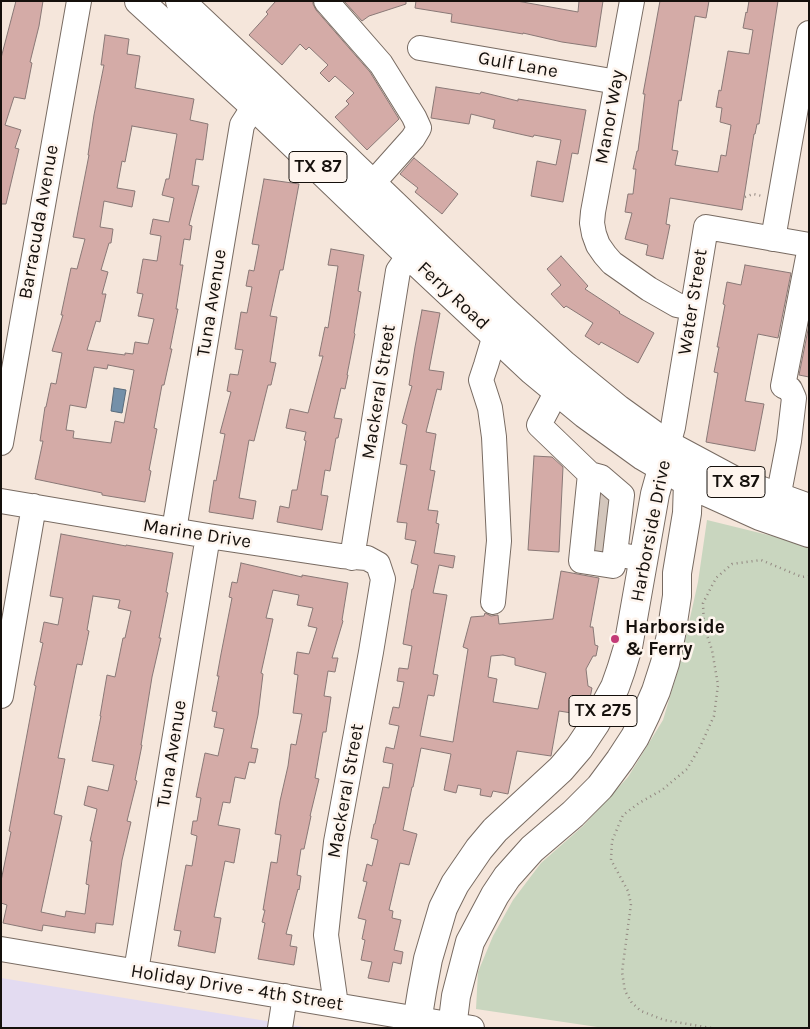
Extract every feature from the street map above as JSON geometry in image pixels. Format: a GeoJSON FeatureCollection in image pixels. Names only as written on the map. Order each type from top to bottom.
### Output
{"type":"FeatureCollection","features":[{"type":"Feature","properties":{"kind":"main road","name":"Ferry Road"},"geometry":{"type":"LineString","coordinates":[[139,1],[254,106],[416,244],[506,312],[563,364],[618,409],[665,456]]}},
{"type":"Feature","properties":{"kind":"main road","name":"Ferry Road"},"geometry":{"type":"LineString","coordinates":[[180,1],[372,184],[416,244],[495,335],[533,371],[585,414],[643,456],[665,456],[809,508]]}},
{"type":"Feature","properties":{"kind":"main road","name":"Harborside Drive"},"geometry":{"type":"LineString","coordinates":[[459,1027],[456,996],[470,942],[495,895],[507,877],[532,849],[590,798],[620,760],[635,737],[653,699],[671,635],[677,596],[677,573],[687,514],[688,482],[665,456]]}},
{"type":"Feature","properties":{"kind":"main road","name":"Harborside Drive"},"geometry":{"type":"LineString","coordinates":[[417,1023],[428,959],[443,908],[456,884],[479,849],[495,830],[561,769],[579,748],[615,688],[628,647],[655,494],[665,456]]}},
{"type":"Feature","properties":{"kind":"main road","name":"TX 87"},"geometry":{"type":"LineString","coordinates":[[688,482],[760,516],[809,533]]}},
{"type":"Feature","properties":{"kind":"main road"},"geometry":{"type":"LineString","coordinates":[[561,769],[590,798]]}},
{"type":"Feature","properties":{"kind":"street","name":"Barracuda Avenue"},"geometry":{"type":"LineString","coordinates":[[1,443],[78,1]]}},
{"type":"Feature","properties":{"kind":"street"},"geometry":{"type":"LineString","coordinates":[[326,1],[381,64],[414,116],[419,128],[414,138],[372,184]]}},
{"type":"Feature","properties":{"kind":"street","name":"Manor Way"},"geometry":{"type":"LineString","coordinates":[[632,1],[593,212],[594,234],[598,246],[612,263],[676,305],[692,308]]}},
{"type":"Feature","properties":{"kind":"street"},"geometry":{"type":"LineString","coordinates":[[809,33],[801,129],[773,239],[809,245]]}},
{"type":"Feature","properties":{"kind":"street","name":"Gulf Lane"},"geometry":{"type":"LineString","coordinates":[[420,48],[617,82]]}},
{"type":"Feature","properties":{"kind":"street","name":"Tuna Avenue"},"geometry":{"type":"LineString","coordinates":[[174,530],[242,125],[268,84]]}},
{"type":"Feature","properties":{"kind":"street","name":"Water Street"},"geometry":{"type":"LineString","coordinates":[[665,456],[673,427],[706,227],[773,239]]}},
{"type":"Feature","properties":{"kind":"street","name":"Mackeral Street"},"geometry":{"type":"LineString","coordinates":[[352,558],[398,271],[416,244]]}},
{"type":"Feature","properties":{"kind":"street"},"geometry":{"type":"LineString","coordinates":[[778,498],[789,441],[794,398],[790,389],[783,386],[809,252]]}},
{"type":"Feature","properties":{"kind":"street"},"geometry":{"type":"LineString","coordinates":[[493,602],[499,541],[494,436],[490,408],[481,380],[495,335]]}},
{"type":"Feature","properties":{"kind":"street"},"geometry":{"type":"LineString","coordinates":[[557,391],[539,425],[590,474],[601,477],[622,495],[604,526]]}},
{"type":"Feature","properties":{"kind":"street"},"geometry":{"type":"LineString","coordinates":[[590,474],[604,526],[643,559]]}},
{"type":"Feature","properties":{"kind":"street","name":"Marine Drive"},"geometry":{"type":"LineString","coordinates":[[1,501],[208,536],[352,558],[366,558],[378,564],[383,578]]}},
{"type":"Feature","properties":{"kind":"street"},"geometry":{"type":"LineString","coordinates":[[1,696],[34,506]]}},
{"type":"Feature","properties":{"kind":"street","name":"Tuna Avenue"},"geometry":{"type":"LineString","coordinates":[[136,971],[208,536]]}},
{"type":"Feature","properties":{"kind":"street","name":"Mackeral Street"},"geometry":{"type":"LineString","coordinates":[[336,1005],[326,936],[336,842],[383,578]]}},
{"type":"Feature","properties":{"kind":"street","name":"Holiday Drive - 4th Street"},"geometry":{"type":"LineString","coordinates":[[1,949],[336,1005],[417,1023],[459,1027]]}},
{"type":"Feature","properties":{"kind":"street"},"geometry":{"type":"LineString","coordinates":[[280,1028],[285,996]]}},
{"type":"Feature","properties":{"kind":"path"},"geometry":{"type":"LineString","coordinates":[[712,1028],[664,1020],[641,1011],[632,1003],[626,991],[622,972],[631,904],[628,890],[610,860],[612,841],[623,815],[662,790],[688,769],[714,716],[718,685],[712,650],[704,628],[703,604],[716,578],[732,564],[761,560],[802,576],[809,576]]}},
{"type":"Feature","properties":{"kind":"shaded area"},"geometry":{"type":"Polygon","coordinates":[[[1,978],[310,1028],[1,1028],[1,978]]]}},
{"type":"Feature","properties":{"kind":"green space"},"geometry":{"type":"Polygon","coordinates":[[[707,520],[809,545],[809,1028],[604,1028],[476,1009],[478,972],[493,936],[513,900],[541,863],[583,826],[628,777],[663,720],[680,663],[698,582],[707,520]]]}},
{"type":"Feature","properties":{"kind":"water"},"geometry":{"type":"Polygon","coordinates":[[[114,388],[126,390],[122,413],[111,411],[114,388]]]}},
{"type":"Feature","properties":{"kind":"building"},"geometry":{"type":"Polygon","coordinates":[[[16,1],[43,1],[30,62],[32,63],[25,99],[14,97],[5,125],[21,130],[15,148],[19,149],[6,204],[1,204],[1,58],[16,1]]]}},
{"type":"Feature","properties":{"kind":"building"},"geometry":{"type":"Polygon","coordinates":[[[276,1],[313,1],[316,10],[370,72],[399,119],[367,150],[335,117],[349,104],[346,101],[354,93],[335,76],[329,82],[320,73],[328,65],[309,47],[306,50],[300,44],[282,65],[249,35],[268,14],[266,12],[276,1]]]}},
{"type":"Feature","properties":{"kind":"building"},"geometry":{"type":"Polygon","coordinates":[[[344,1],[406,1],[406,4],[369,16],[362,21],[344,1]]]}},
{"type":"Feature","properties":{"kind":"building"},"geometry":{"type":"Polygon","coordinates":[[[416,1],[517,1],[578,12],[579,1],[603,1],[596,47],[451,22],[452,14],[415,8],[416,1]]]}},
{"type":"Feature","properties":{"kind":"building"},"geometry":{"type":"Polygon","coordinates":[[[660,1],[709,1],[706,18],[695,16],[681,101],[679,100],[672,150],[678,151],[675,165],[718,172],[721,155],[726,156],[731,125],[720,122],[722,108],[716,107],[719,90],[721,91],[728,51],[749,54],[753,30],[743,28],[749,1],[778,1],[759,124],[757,124],[754,134],[742,210],[670,198],[666,224],[670,225],[663,259],[646,255],[648,245],[625,239],[632,213],[625,212],[628,194],[633,194],[636,169],[633,169],[638,151],[645,94],[643,94],[660,1]]]}},
{"type":"Feature","properties":{"kind":"building"},"geometry":{"type":"Polygon","coordinates":[[[105,35],[129,39],[127,54],[140,56],[135,88],[194,99],[190,120],[208,124],[203,160],[196,159],[192,185],[199,186],[189,225],[192,226],[190,240],[184,239],[180,265],[183,265],[176,309],[178,309],[170,349],[172,349],[164,385],[162,385],[154,428],[157,429],[145,502],[102,495],[102,493],[35,479],[43,441],[40,441],[45,407],[51,383],[56,384],[62,353],[52,351],[63,315],[61,315],[71,268],[77,269],[85,239],[73,237],[104,65],[101,65],[105,35]],[[132,126],[125,162],[122,161],[117,188],[135,191],[132,207],[104,201],[100,227],[113,229],[111,243],[109,243],[101,270],[108,272],[102,294],[106,294],[100,322],[96,321],[87,350],[125,355],[125,353],[133,354],[135,342],[148,344],[154,319],[138,316],[143,294],[137,293],[143,259],[157,261],[161,236],[150,234],[153,219],[169,222],[174,198],[162,195],[166,179],[169,179],[177,134],[132,126]],[[108,365],[107,369],[94,367],[86,408],[70,405],[66,430],[74,431],[73,438],[111,443],[115,421],[124,423],[134,370],[108,365]]]}},
{"type":"Feature","properties":{"kind":"building"},"geometry":{"type":"Polygon","coordinates":[[[436,87],[480,94],[481,92],[518,101],[518,99],[586,110],[578,154],[572,153],[563,202],[531,196],[537,161],[556,165],[561,140],[534,135],[533,137],[493,128],[495,120],[471,114],[469,124],[431,118],[436,87]]]}},
{"type":"Feature","properties":{"kind":"building"},"geometry":{"type":"Polygon","coordinates":[[[414,158],[458,194],[442,214],[415,192],[418,188],[400,174],[414,158]]]}},
{"type":"Feature","properties":{"kind":"building"},"geometry":{"type":"Polygon","coordinates":[[[264,179],[299,184],[283,270],[280,270],[270,316],[277,317],[270,362],[276,363],[271,385],[268,385],[254,441],[249,440],[239,498],[256,501],[253,519],[209,512],[214,480],[216,481],[225,434],[220,433],[231,392],[227,391],[230,374],[238,375],[243,350],[235,349],[241,312],[247,313],[252,287],[246,286],[249,270],[254,271],[259,245],[252,244],[264,179]]]}},
{"type":"Feature","properties":{"kind":"building"},"geometry":{"type":"Polygon","coordinates":[[[331,249],[364,255],[358,291],[361,292],[348,375],[345,389],[341,388],[334,418],[342,419],[338,438],[336,438],[330,471],[325,470],[321,495],[328,496],[322,530],[277,522],[280,506],[289,508],[292,490],[297,490],[306,432],[286,428],[290,409],[308,413],[323,356],[319,356],[325,327],[328,328],[338,266],[328,265],[331,249]]]}},
{"type":"Feature","properties":{"kind":"building"},"geometry":{"type":"Polygon","coordinates":[[[561,256],[588,286],[585,289],[619,313],[654,333],[638,363],[601,342],[599,345],[585,336],[593,323],[566,306],[564,308],[551,294],[561,285],[547,269],[561,256]]]}},
{"type":"Feature","properties":{"kind":"building"},"geometry":{"type":"Polygon","coordinates":[[[745,265],[791,273],[778,338],[758,334],[745,401],[764,404],[755,451],[706,442],[718,373],[714,372],[727,282],[741,285],[745,265]]]}},
{"type":"Feature","properties":{"kind":"building"},"geometry":{"type":"Polygon","coordinates":[[[422,310],[440,313],[429,370],[444,372],[441,390],[437,389],[426,432],[436,434],[430,470],[435,471],[428,510],[438,511],[436,523],[439,524],[434,553],[455,556],[453,568],[439,565],[433,593],[447,595],[433,674],[438,675],[434,696],[428,695],[420,736],[453,742],[468,649],[463,647],[471,617],[484,616],[485,613],[491,616],[498,615],[499,624],[553,619],[561,571],[599,578],[590,627],[593,627],[595,645],[598,646],[596,656],[593,656],[586,669],[588,686],[592,688],[590,698],[586,698],[578,714],[559,711],[551,756],[517,751],[508,794],[493,791],[491,797],[480,795],[481,789],[458,785],[456,793],[444,790],[451,754],[421,748],[403,830],[417,834],[409,865],[400,863],[389,910],[393,911],[392,918],[401,920],[394,950],[403,952],[401,964],[393,962],[389,982],[368,978],[372,962],[361,960],[365,940],[362,939],[366,920],[358,918],[367,882],[363,881],[367,864],[372,866],[378,840],[371,838],[374,824],[383,787],[389,788],[393,764],[383,762],[386,747],[394,749],[399,726],[389,724],[393,707],[399,708],[404,682],[397,681],[399,668],[408,669],[412,646],[403,644],[418,565],[411,563],[416,541],[405,539],[407,523],[397,522],[407,465],[400,464],[407,425],[402,423],[412,386],[409,385],[422,310]],[[503,655],[491,656],[488,677],[497,679],[493,702],[538,709],[546,673],[515,665],[515,658],[503,655]]]}},
{"type":"Feature","properties":{"kind":"building"},"geometry":{"type":"Polygon","coordinates":[[[809,325],[809,377],[799,375],[809,325]]]}},
{"type":"Feature","properties":{"kind":"building"},"geometry":{"type":"Polygon","coordinates":[[[534,456],[552,457],[563,467],[559,552],[528,550],[534,456]]]}},
{"type":"Feature","properties":{"kind":"building"},"geometry":{"type":"Polygon","coordinates":[[[602,496],[607,501],[602,550],[596,549],[602,496]]]}},
{"type":"Feature","properties":{"kind":"building"},"geometry":{"type":"Polygon","coordinates":[[[61,534],[173,553],[166,592],[168,593],[159,638],[161,638],[152,677],[135,780],[137,781],[127,821],[131,822],[122,860],[113,925],[96,923],[95,933],[43,925],[42,931],[3,923],[7,905],[1,903],[1,881],[36,686],[34,685],[43,643],[40,642],[44,622],[58,625],[63,598],[50,596],[61,534]],[[93,596],[87,630],[89,631],[82,665],[77,664],[58,758],[65,759],[54,814],[62,816],[41,912],[65,917],[66,911],[85,914],[89,885],[86,884],[92,841],[90,841],[97,809],[84,805],[88,786],[108,791],[114,765],[92,761],[107,675],[115,677],[131,611],[118,608],[120,600],[93,596]]]}},
{"type":"Feature","properties":{"kind":"building"},"geometry":{"type":"Polygon","coordinates":[[[241,563],[302,577],[302,575],[348,583],[343,621],[332,658],[338,658],[335,672],[328,671],[324,696],[331,697],[326,732],[323,732],[315,778],[319,779],[304,849],[301,849],[297,875],[301,876],[299,890],[286,934],[292,935],[290,946],[297,947],[294,965],[258,959],[265,923],[262,922],[265,910],[263,910],[271,862],[277,863],[281,835],[275,834],[280,801],[291,744],[296,745],[302,714],[293,713],[298,675],[294,674],[297,652],[309,654],[317,628],[308,626],[313,608],[297,605],[299,595],[273,590],[266,618],[273,619],[261,673],[263,674],[258,715],[251,748],[258,749],[255,763],[249,762],[245,779],[235,777],[230,803],[223,802],[218,825],[240,829],[234,863],[225,861],[214,917],[221,918],[215,953],[178,946],[181,931],[174,930],[186,865],[192,866],[197,836],[191,834],[193,821],[197,821],[201,798],[196,797],[205,753],[218,756],[224,729],[214,727],[217,712],[212,711],[232,598],[229,597],[232,582],[237,583],[241,563]]]}},
{"type":"Feature","properties":{"kind":"tunnel"},"geometry":{"type":"LineString","coordinates":[[600,504],[615,506]]}},
{"type":"Feature","properties":{"kind":"tunnel"},"geometry":{"type":"LineString","coordinates":[[598,523],[613,525]]}},
{"type":"Feature","properties":{"kind":"tunnel"},"geometry":{"type":"LineString","coordinates":[[595,543],[610,545]]}},
{"type":"Feature","properties":{"kind":"place","name":"Harborside & Ferry"},"geometry":{"type":"Point","coordinates":[615,639]}}]}
